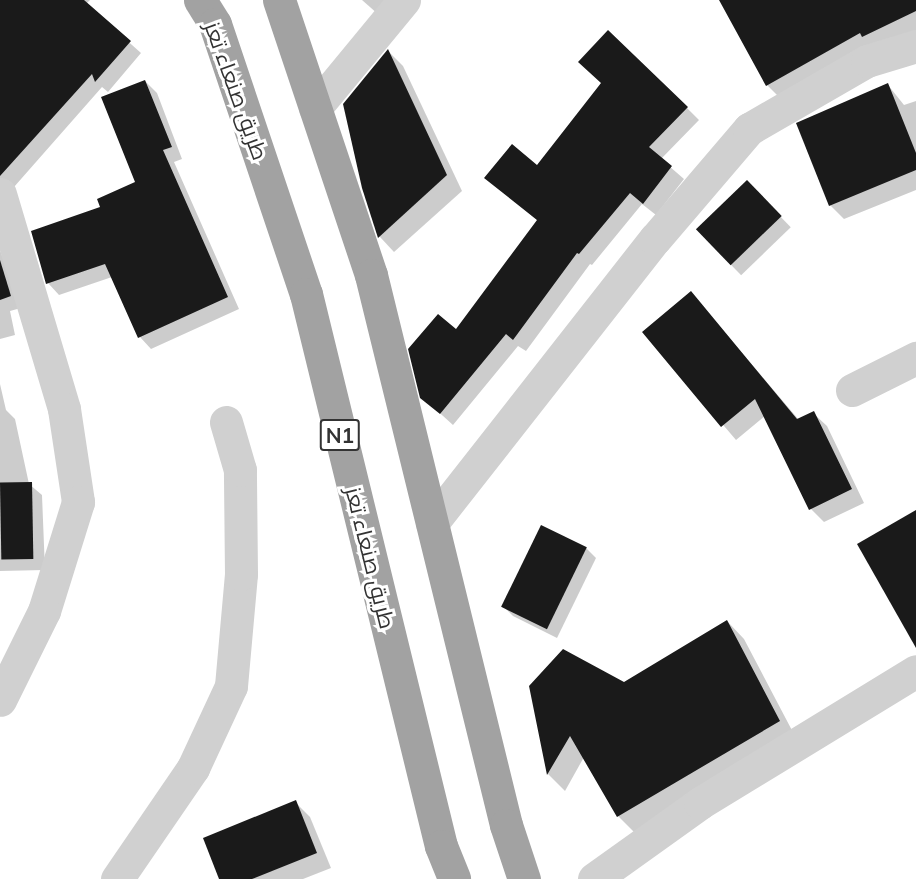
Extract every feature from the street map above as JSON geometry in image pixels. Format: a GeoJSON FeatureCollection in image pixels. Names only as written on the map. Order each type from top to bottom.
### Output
{"type":"FeatureCollection","features":[{"type":"Feature","properties":{"kind":"highway","name":"طريق صنعاء تعز"},"geometry":{"type":"LineString","coordinates":[[200,0],[215,24],[306,294],[441,846],[454,879]]}},
{"type":"Feature","properties":{"kind":"highway"},"geometry":{"type":"LineString","coordinates":[[279,0],[371,275],[506,825],[524,879]]}},
{"type":"Feature","properties":{"kind":"street"},"geometry":{"type":"LineString","coordinates":[[315,108],[404,0]]}},
{"type":"Feature","properties":{"kind":"street"},"geometry":{"type":"LineString","coordinates":[[432,523],[655,238],[749,129],[867,61],[916,46]]}},
{"type":"Feature","properties":{"kind":"street"},"geometry":{"type":"LineString","coordinates":[[0,194],[64,409],[78,502],[44,611],[0,700]]}},
{"type":"Feature","properties":{"kind":"street"},"geometry":{"type":"LineString","coordinates":[[852,390],[916,358]]}},
{"type":"Feature","properties":{"kind":"street"},"geometry":{"type":"LineString","coordinates":[[117,879],[193,768],[231,686],[241,551],[240,470],[226,422]]}},
{"type":"Feature","properties":{"kind":"street"},"geometry":{"type":"LineString","coordinates":[[594,879],[700,803],[916,671]]}},
{"type":"Feature","properties":{"kind":"building"},"geometry":{"type":"Polygon","coordinates":[[[0,0],[84,0],[131,41],[95,82],[92,74],[0,176],[0,0]]]}},
{"type":"Feature","properties":{"kind":"building"},"geometry":{"type":"Polygon","coordinates":[[[719,0],[916,0],[916,11],[862,37],[860,33],[766,86],[719,0]]]}},
{"type":"Feature","properties":{"kind":"building"},"geometry":{"type":"Polygon","coordinates":[[[608,30],[688,107],[649,147],[672,166],[643,204],[630,193],[579,254],[577,253],[513,340],[506,334],[440,414],[420,398],[408,349],[438,314],[456,329],[537,220],[484,178],[512,144],[537,165],[601,83],[578,62],[608,30]]]}},
{"type":"Feature","properties":{"kind":"building"},"geometry":{"type":"Polygon","coordinates":[[[388,49],[447,175],[378,238],[362,188],[343,104],[388,49]]]}},
{"type":"Feature","properties":{"kind":"building"},"geometry":{"type":"Polygon","coordinates":[[[145,80],[172,147],[163,150],[228,297],[138,338],[105,264],[46,284],[31,231],[100,207],[97,199],[135,182],[101,97],[145,80]]]}},
{"type":"Feature","properties":{"kind":"building"},"geometry":{"type":"Polygon","coordinates":[[[888,83],[916,153],[916,170],[829,206],[796,123],[888,83]]]}},
{"type":"Feature","properties":{"kind":"building"},"geometry":{"type":"Polygon","coordinates":[[[747,180],[782,216],[731,265],[696,229],[747,180]]]}},
{"type":"Feature","properties":{"kind":"building"},"geometry":{"type":"Polygon","coordinates":[[[0,260],[11,296],[0,300],[0,260]]]}},
{"type":"Feature","properties":{"kind":"building"},"geometry":{"type":"Polygon","coordinates":[[[691,291],[797,419],[814,411],[852,489],[809,510],[755,399],[721,427],[642,332],[691,291]]]}},
{"type":"Feature","properties":{"kind":"building"},"geometry":{"type":"Polygon","coordinates":[[[32,482],[33,559],[1,560],[0,483],[32,482]]]}},
{"type":"Feature","properties":{"kind":"building"},"geometry":{"type":"Polygon","coordinates":[[[916,510],[916,648],[857,544],[916,510]]]}},
{"type":"Feature","properties":{"kind":"building"},"geometry":{"type":"Polygon","coordinates":[[[541,525],[587,547],[547,629],[501,607],[541,525]]]}},
{"type":"Feature","properties":{"kind":"building"},"geometry":{"type":"Polygon","coordinates":[[[727,620],[780,721],[617,817],[570,736],[547,775],[529,686],[563,649],[624,682],[727,620]]]}},
{"type":"Feature","properties":{"kind":"building"},"geometry":{"type":"Polygon","coordinates":[[[296,800],[317,853],[252,879],[219,879],[203,838],[296,800]]]}}]}
